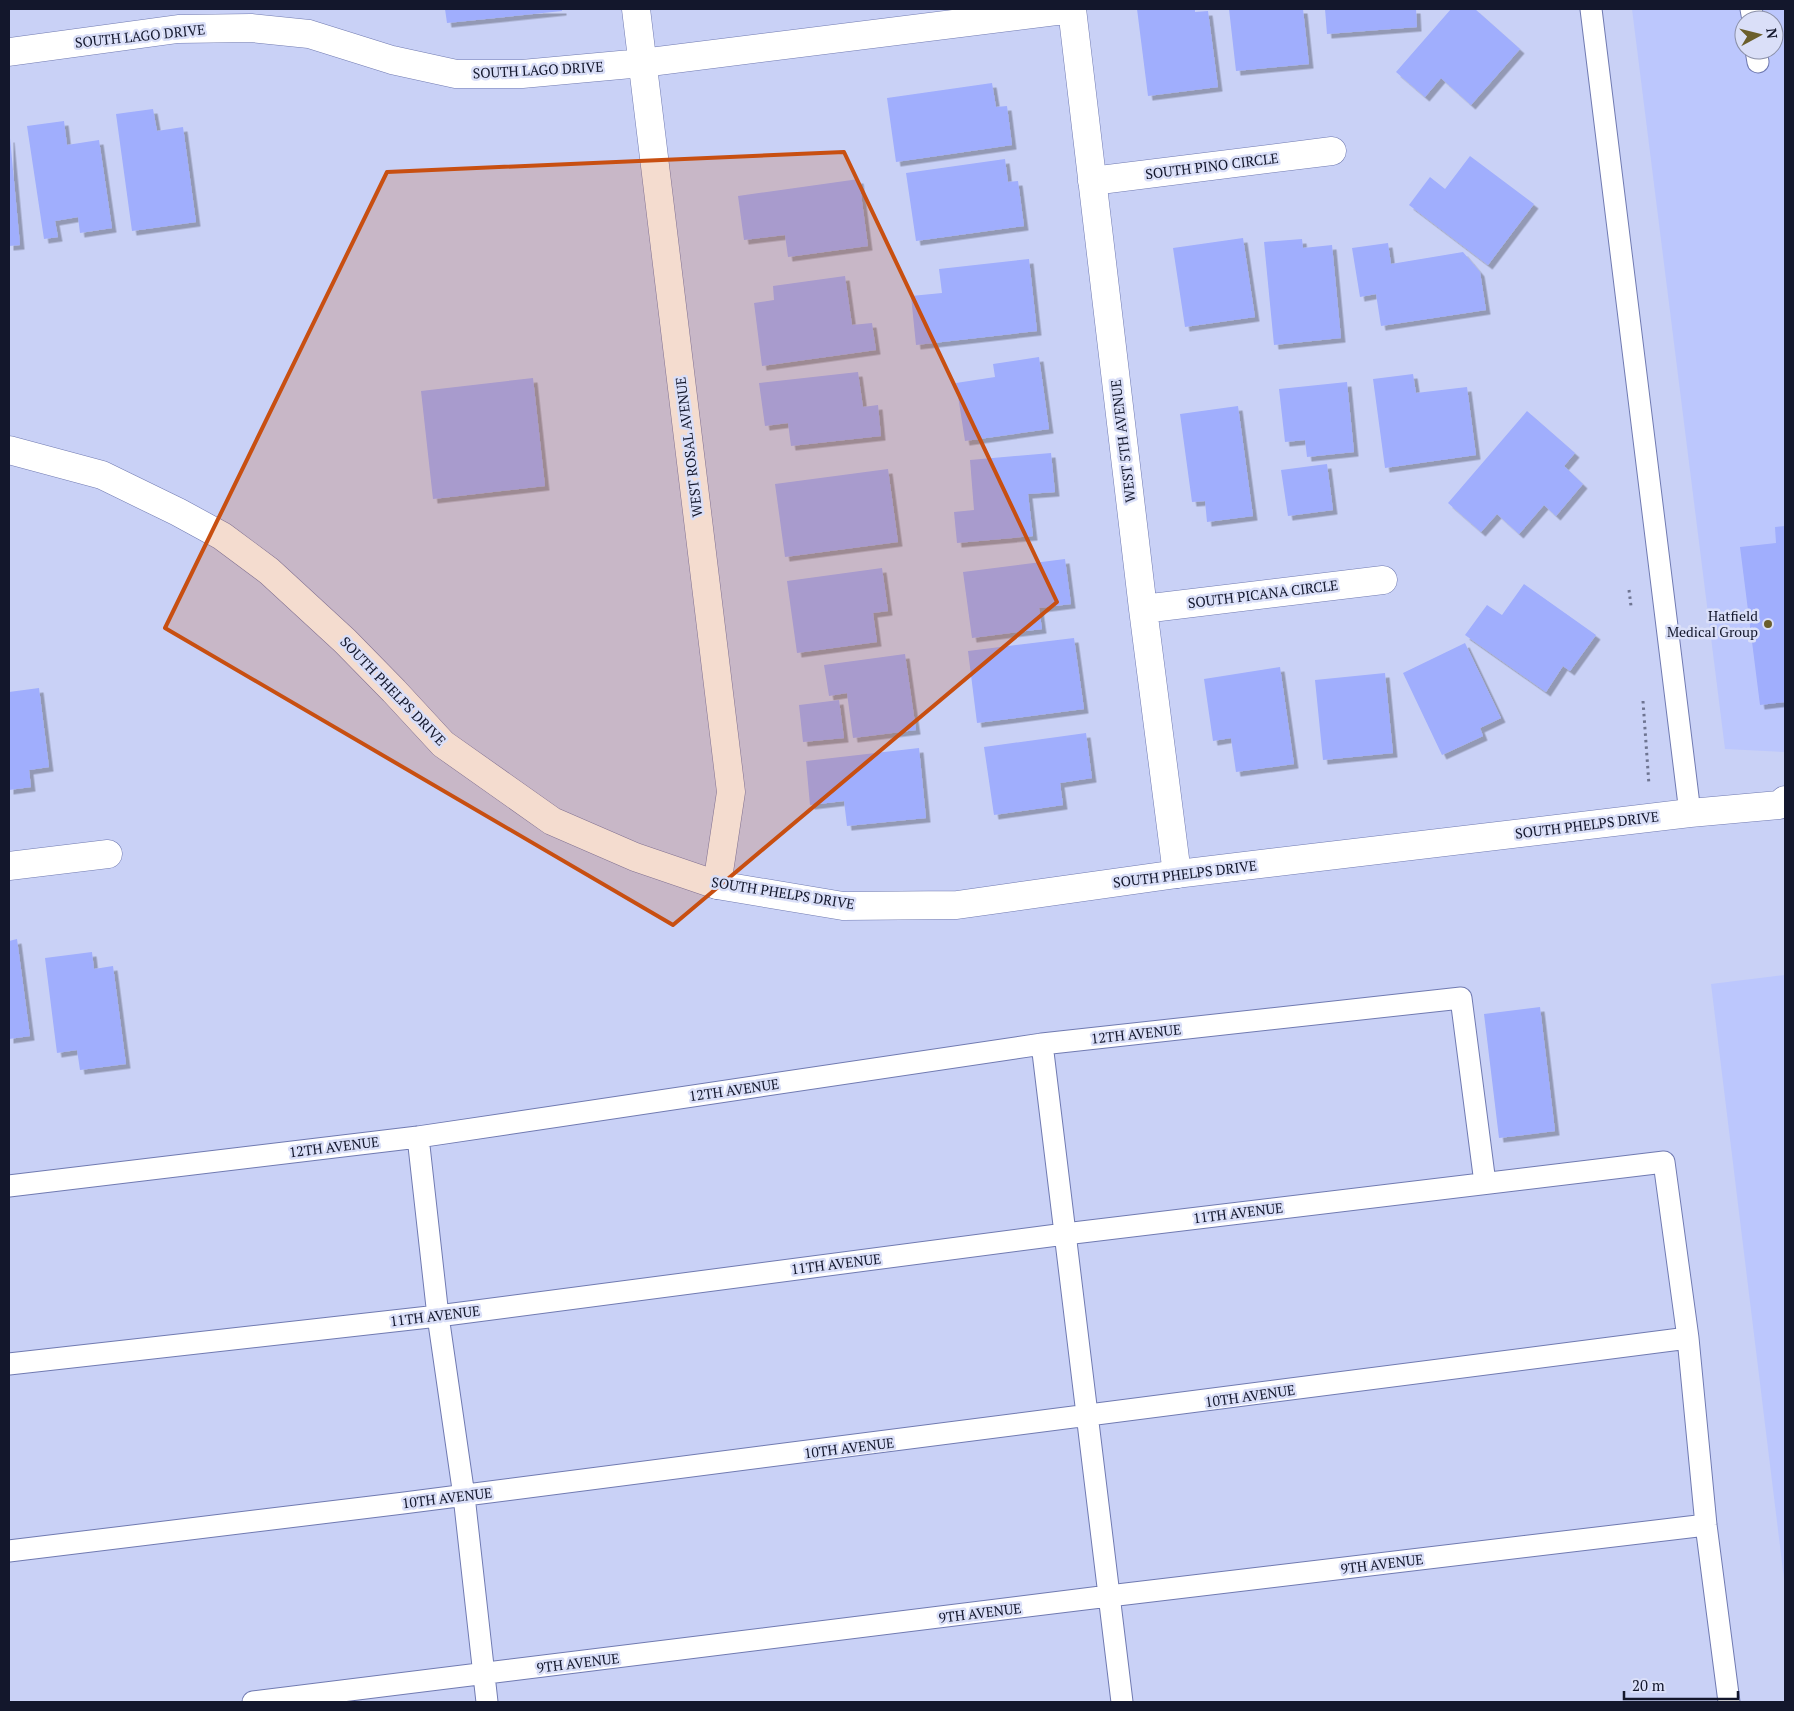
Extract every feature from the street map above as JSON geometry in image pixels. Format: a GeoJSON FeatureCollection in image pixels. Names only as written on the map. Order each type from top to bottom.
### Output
{"type":"FeatureCollection","features":[{"type":"Feature","properties":{"kind":"street","name":"WEST ROSAL AVENUE"},"geometry":{"type":"LineString","coordinates":[[636,9],[731,792],[717,885]]}},
{"type":"Feature","properties":{"kind":"street","name":"SOUTH LAGO DRIVE"},"geometry":{"type":"LineString","coordinates":[[9,52],[177,19],[309,34],[392,60],[456,74],[522,74],[642,62],[1072,9]]}},
{"type":"Feature","properties":{"kind":"street","name":"WEST 5TH AVENUE"},"geometry":{"type":"LineString","coordinates":[[1072,9],[1143,609],[1177,874]]}},
{"type":"Feature","properties":{"kind":"street","name":"SOUTH PINO CIRCLE"},"geometry":{"type":"LineString","coordinates":[[1092,181],[1332,151]]}},
{"type":"Feature","properties":{"kind":"street","name":"SOUTH PHELPS DRIVE"},"geometry":{"type":"LineString","coordinates":[[9,450],[102,475],[222,536],[269,571],[345,641],[394,690],[443,744],[544,816],[635,857],[717,885],[843,906],[957,905],[1177,874],[1690,813],[1783,805]]}},
{"type":"Feature","properties":{"kind":"street","name":"SOUTH PICANA CIRCLE"},"geometry":{"type":"LineString","coordinates":[[1143,609],[1383,580]]}},
{"type":"Feature","properties":{"kind":"street"},"geometry":{"type":"LineString","coordinates":[[9,866],[108,854]]}},
{"type":"Feature","properties":{"kind":"lane"},"geometry":{"type":"LineString","coordinates":[[1591,9],[1690,813]]}},
{"type":"Feature","properties":{"kind":"lane","name":"12TH AVENUE"},"geometry":{"type":"LineString","coordinates":[[9,1186],[418,1137],[1042,1044],[1461,998],[1485,1183]]}},
{"type":"Feature","properties":{"kind":"lane"},"geometry":{"type":"LineString","coordinates":[[1042,1044],[1122,1702]]}},
{"type":"Feature","properties":{"kind":"lane"},"geometry":{"type":"LineString","coordinates":[[418,1137],[438,1316],[464,1496],[486,1702]]}},
{"type":"Feature","properties":{"kind":"lane","name":"11TH AVENUE"},"geometry":{"type":"LineString","coordinates":[[9,1364],[438,1316],[1065,1234],[1664,1162],[1688,1338]]}},
{"type":"Feature","properties":{"kind":"lane"},"geometry":{"type":"LineString","coordinates":[[1688,1338],[1706,1525],[1729,1702]]}},
{"type":"Feature","properties":{"kind":"lane","name":"10TH AVENUE"},"geometry":{"type":"LineString","coordinates":[[9,1551],[464,1496],[1087,1417],[1688,1338]]}},
{"type":"Feature","properties":{"kind":"lane","name":"9TH AVENUE"},"geometry":{"type":"LineString","coordinates":[[253,1702],[1109,1596],[1706,1525]]}},
{"type":"Feature","properties":{"kind":"highlighted area"},"geometry":{"type":"Polygon","coordinates":[[[844,152],[1057,602],[673,925],[165,628],[387,172],[844,152]]]}},
{"type":"Feature","properties":{"kind":"shaded area"},"geometry":{"type":"Polygon","coordinates":[[[1632,9],[1785,9],[1785,752],[1725,749],[1632,9]]]}},
{"type":"Feature","properties":{"kind":"shaded area"},"geometry":{"type":"Polygon","coordinates":[[[1785,975],[1785,1587],[1711,984],[1785,975]]]}},
{"type":"Feature","properties":{"kind":"building"},"geometry":{"type":"Polygon","coordinates":[[[445,9],[562,9],[562,11],[447,23],[445,9]]]}},
{"type":"Feature","properties":{"kind":"building"},"geometry":{"type":"Polygon","coordinates":[[[1137,9],[1195,9],[1195,12],[1208,11],[1218,87],[1148,96],[1137,9]]]}},
{"type":"Feature","properties":{"kind":"building"},"geometry":{"type":"Polygon","coordinates":[[[1229,9],[1303,9],[1309,64],[1236,71],[1229,9]]]}},
{"type":"Feature","properties":{"kind":"building"},"geometry":{"type":"Polygon","coordinates":[[[1325,9],[1416,9],[1417,27],[1327,34],[1325,9]]]}},
{"type":"Feature","properties":{"kind":"building"},"geometry":{"type":"Polygon","coordinates":[[[1451,9],[1475,9],[1520,49],[1471,105],[1441,78],[1425,97],[1396,72],[1451,9]]]}},
{"type":"Feature","properties":{"kind":"building"},"geometry":{"type":"Polygon","coordinates":[[[992,83],[996,107],[1007,106],[1012,145],[896,162],[887,98],[992,83]]]}},
{"type":"Feature","properties":{"kind":"building"},"geometry":{"type":"Polygon","coordinates":[[[153,109],[157,131],[183,127],[196,222],[132,231],[116,114],[153,109]]]}},
{"type":"Feature","properties":{"kind":"building"},"geometry":{"type":"Polygon","coordinates":[[[64,121],[67,145],[99,140],[112,228],[80,233],[78,217],[55,221],[58,237],[44,239],[27,126],[64,121]]]}},
{"type":"Feature","properties":{"kind":"building"},"geometry":{"type":"Polygon","coordinates":[[[9,138],[20,245],[9,246],[9,138]]]}},
{"type":"Feature","properties":{"kind":"building"},"geometry":{"type":"Polygon","coordinates":[[[1470,156],[1534,204],[1488,265],[1409,205],[1430,177],[1445,189],[1470,156]]]}},
{"type":"Feature","properties":{"kind":"building"},"geometry":{"type":"Polygon","coordinates":[[[1005,159],[1008,182],[1018,181],[1024,226],[916,241],[906,173],[1005,159]]]}},
{"type":"Feature","properties":{"kind":"building"},"geometry":{"type":"Polygon","coordinates":[[[859,179],[868,246],[788,257],[785,235],[744,240],[738,196],[859,179]]]}},
{"type":"Feature","properties":{"kind":"building"},"geometry":{"type":"Polygon","coordinates":[[[1243,238],[1255,317],[1185,327],[1173,248],[1243,238]]]}},
{"type":"Feature","properties":{"kind":"building"},"geometry":{"type":"Polygon","coordinates":[[[1302,239],[1303,248],[1332,245],[1341,338],[1274,345],[1264,242],[1302,239]]]}},
{"type":"Feature","properties":{"kind":"building"},"geometry":{"type":"Polygon","coordinates":[[[1388,243],[1391,264],[1463,252],[1480,272],[1486,310],[1381,326],[1376,294],[1360,297],[1352,248],[1388,243]]]}},
{"type":"Feature","properties":{"kind":"building"},"geometry":{"type":"Polygon","coordinates":[[[1029,259],[1037,331],[916,345],[911,296],[942,293],[939,269],[1029,259]]]}},
{"type":"Feature","properties":{"kind":"building"},"geometry":{"type":"Polygon","coordinates":[[[845,276],[852,325],[872,323],[876,350],[762,366],[754,303],[774,300],[773,286],[845,276]]]}},
{"type":"Feature","properties":{"kind":"building"},"geometry":{"type":"Polygon","coordinates":[[[1039,357],[1049,429],[965,441],[956,383],[995,377],[993,364],[1039,357]]]}},
{"type":"Feature","properties":{"kind":"building"},"geometry":{"type":"Polygon","coordinates":[[[858,372],[863,407],[878,405],[881,436],[791,446],[788,423],[765,426],[759,383],[858,372]]]}},
{"type":"Feature","properties":{"kind":"building"},"geometry":{"type":"Polygon","coordinates":[[[1413,374],[1416,393],[1467,387],[1476,455],[1385,468],[1373,379],[1413,374]]]}},
{"type":"Feature","properties":{"kind":"building"},"geometry":{"type":"Polygon","coordinates":[[[533,378],[545,486],[433,499],[421,391],[533,378]]]}},
{"type":"Feature","properties":{"kind":"building"},"geometry":{"type":"Polygon","coordinates":[[[1347,382],[1354,452],[1307,457],[1305,440],[1285,442],[1279,389],[1347,382]]]}},
{"type":"Feature","properties":{"kind":"building"},"geometry":{"type":"Polygon","coordinates":[[[1238,406],[1253,516],[1207,522],[1205,501],[1192,502],[1180,414],[1238,406]]]}},
{"type":"Feature","properties":{"kind":"building"},"geometry":{"type":"Polygon","coordinates":[[[1527,411],[1575,453],[1564,466],[1583,484],[1556,516],[1544,505],[1519,534],[1497,514],[1481,532],[1448,503],[1527,411]]]}},
{"type":"Feature","properties":{"kind":"building"},"geometry":{"type":"Polygon","coordinates":[[[1051,453],[1055,492],[1028,494],[1033,536],[957,543],[954,512],[974,510],[970,460],[1051,453]]]}},
{"type":"Feature","properties":{"kind":"building"},"geometry":{"type":"Polygon","coordinates":[[[1327,464],[1333,510],[1288,516],[1281,470],[1327,464]]]}},
{"type":"Feature","properties":{"kind":"building"},"geometry":{"type":"Polygon","coordinates":[[[888,469],[898,542],[785,557],[775,484],[888,469]]]}},
{"type":"Feature","properties":{"kind":"building","name":"Hatfield Medical Group"},"geometry":{"type":"Polygon","coordinates":[[[1785,526],[1785,702],[1760,705],[1740,547],[1776,543],[1775,527],[1785,526]]]}},
{"type":"Feature","properties":{"kind":"building"},"geometry":{"type":"Polygon","coordinates":[[[1065,559],[1071,604],[1039,608],[1042,629],[972,638],[963,572],[1065,559]]]}},
{"type":"Feature","properties":{"kind":"building"},"geometry":{"type":"Polygon","coordinates":[[[882,568],[888,611],[873,613],[877,642],[797,653],[787,581],[882,568]]]}},
{"type":"Feature","properties":{"kind":"building"},"geometry":{"type":"Polygon","coordinates":[[[1524,584],[1596,635],[1570,671],[1563,666],[1546,692],[1465,635],[1487,605],[1502,615],[1524,584]]]}},
{"type":"Feature","properties":{"kind":"building"},"geometry":{"type":"Polygon","coordinates":[[[1074,638],[1084,709],[977,723],[968,651],[1074,638]]]}},
{"type":"Feature","properties":{"kind":"building"},"geometry":{"type":"Polygon","coordinates":[[[1465,643],[1501,718],[1480,728],[1483,736],[1442,755],[1403,673],[1465,643]]]}},
{"type":"Feature","properties":{"kind":"building"},"geometry":{"type":"Polygon","coordinates":[[[905,654],[916,730],[853,738],[847,693],[829,696],[824,665],[905,654]]]}},
{"type":"Feature","properties":{"kind":"building"},"geometry":{"type":"Polygon","coordinates":[[[1280,667],[1294,764],[1236,772],[1231,738],[1213,741],[1204,679],[1280,667]]]}},
{"type":"Feature","properties":{"kind":"building"},"geometry":{"type":"Polygon","coordinates":[[[1385,673],[1393,753],[1323,760],[1315,680],[1385,673]]]}},
{"type":"Feature","properties":{"kind":"building"},"geometry":{"type":"Polygon","coordinates":[[[39,688],[49,767],[29,770],[31,787],[9,790],[9,692],[39,688]]]}},
{"type":"Feature","properties":{"kind":"building"},"geometry":{"type":"Polygon","coordinates":[[[839,700],[844,738],[803,742],[799,705],[839,700]]]}},
{"type":"Feature","properties":{"kind":"building"},"geometry":{"type":"Polygon","coordinates":[[[1086,733],[1092,778],[1060,783],[1063,805],[994,815],[984,747],[1086,733]]]}},
{"type":"Feature","properties":{"kind":"building"},"geometry":{"type":"Polygon","coordinates":[[[919,748],[926,818],[847,826],[844,801],[810,805],[806,761],[919,748]]]}},
{"type":"Feature","properties":{"kind":"building"},"geometry":{"type":"Polygon","coordinates":[[[17,939],[30,1036],[9,1039],[9,941],[17,939]]]}},
{"type":"Feature","properties":{"kind":"building"},"geometry":{"type":"Polygon","coordinates":[[[92,952],[94,969],[113,966],[126,1064],[80,1070],[77,1050],[57,1053],[45,958],[92,952]]]}},
{"type":"Feature","properties":{"kind":"building"},"geometry":{"type":"Polygon","coordinates":[[[1540,1007],[1555,1131],[1499,1138],[1484,1014],[1540,1007]]]}},
{"type":"Feature","properties":{"kind":"place","name":"Hatfield Medical Group"},"geometry":{"type":"Point","coordinates":[1768,624]}}]}
